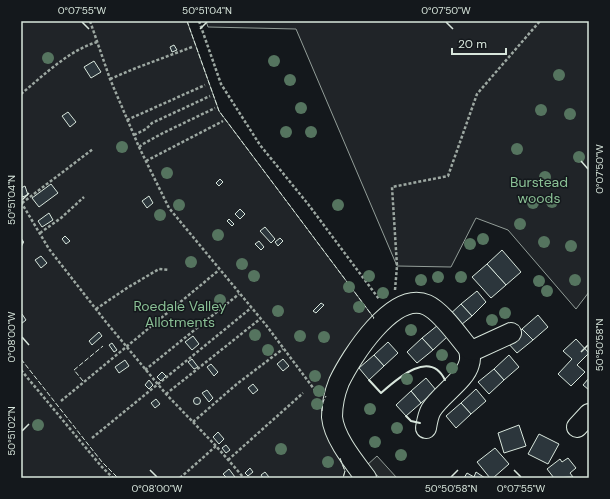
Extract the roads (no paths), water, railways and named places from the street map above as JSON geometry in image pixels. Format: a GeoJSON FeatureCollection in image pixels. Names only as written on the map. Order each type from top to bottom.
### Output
{"type":"FeatureCollection","features":[{"type":"Feature","properties":{"kind":"lane"},"geometry":{"type":"LineString","coordinates":[[362,476],[343,446],[334,428],[332,409],[339,383],[348,366],[366,340],[390,314],[405,306],[416,303],[427,305],[439,314],[469,349],[470,358],[469,366],[464,374],[435,404],[430,412],[426,428]]}},
{"type":"Feature","properties":{"kind":"lane"},"geometry":{"type":"LineString","coordinates":[[469,349],[474,350],[511,333]]}},
{"type":"Feature","properties":{"kind":"park label","name":"Burstead woods"},"geometry":{"type":"Point","coordinates":[539,190]}},
{"type":"Feature","properties":{"kind":"park label","name":"Roedale Valley Allotments"},"geometry":{"type":"Point","coordinates":[180,314]}}]}
